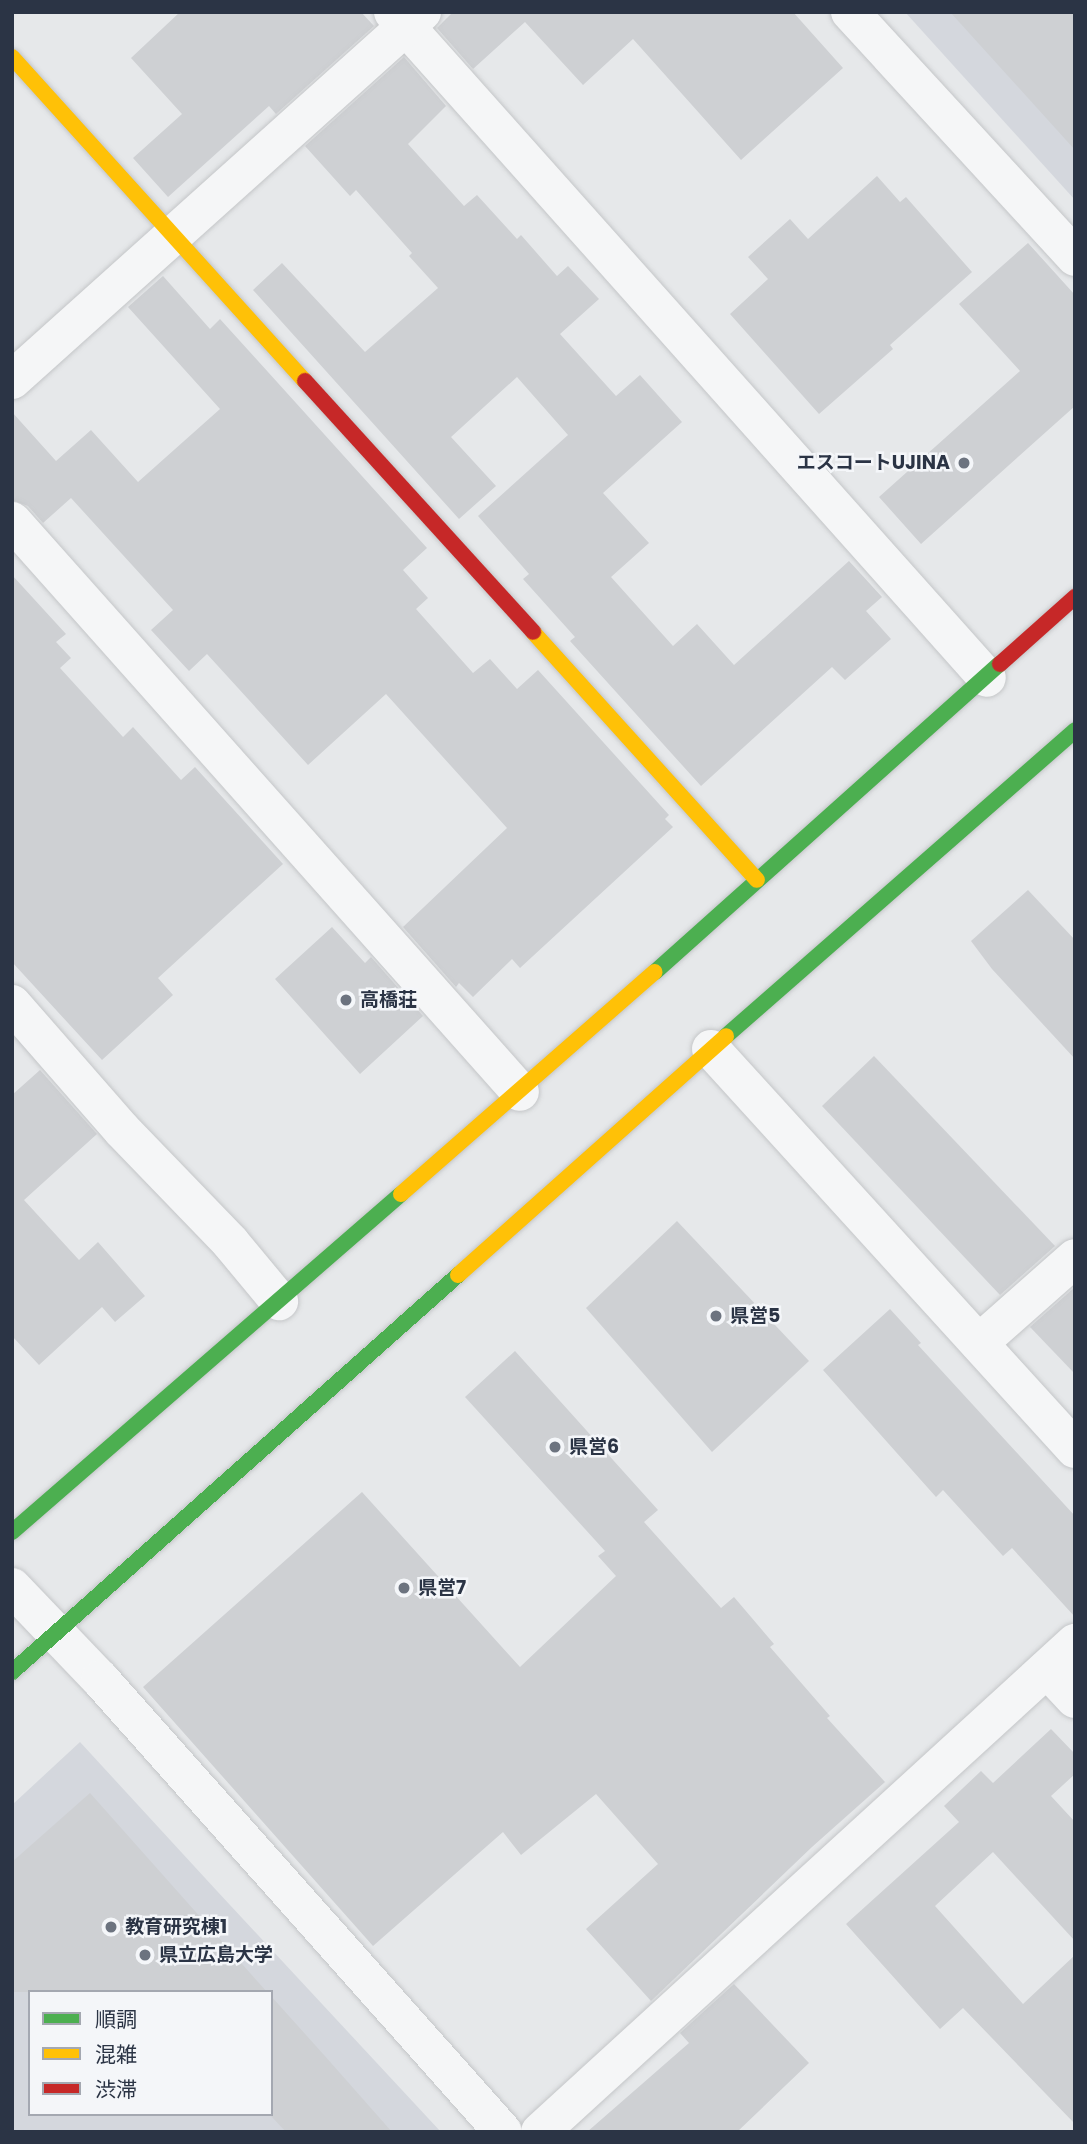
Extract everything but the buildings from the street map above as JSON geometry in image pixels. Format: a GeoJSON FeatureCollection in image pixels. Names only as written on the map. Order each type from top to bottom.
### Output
{"type":"FeatureCollection","features":[{"type":"Feature","properties":{"kind":"street"},"geometry":{"type":"LineString","coordinates":[[850,12],[1075,257]]}},
{"type":"Feature","properties":{"kind":"street"},"geometry":{"type":"LineString","coordinates":[[12,380],[173,236],[407,17],[987,678]]}},
{"type":"Feature","properties":{"kind":"street"},"geometry":{"type":"LineString","coordinates":[[12,57],[757,880]]}},
{"type":"Feature","properties":{"kind":"street"},"geometry":{"type":"LineString","coordinates":[[12,521],[520,1092]]}},
{"type":"Feature","properties":{"kind":"street"},"geometry":{"type":"LineString","coordinates":[[12,1532],[42,1503],[520,1092],[1075,597]]}},
{"type":"Feature","properties":{"kind":"street"},"geometry":{"type":"LineString","coordinates":[[12,1672],[711,1049],[1075,730]]}},
{"type":"Feature","properties":{"kind":"street"},"geometry":{"type":"LineString","coordinates":[[12,1004],[122,1130],[230,1242],[279,1301]]}},
{"type":"Feature","properties":{"kind":"street"},"geometry":{"type":"LineString","coordinates":[[711,1049],[1075,1449]]}},
{"type":"Feature","properties":{"kind":"street"},"geometry":{"type":"LineString","coordinates":[[979,1343],[1075,1258]]}},
{"type":"Feature","properties":{"kind":"street"},"geometry":{"type":"LineString","coordinates":[[12,1587],[57,1631],[503,2132]]}},
{"type":"Feature","properties":{"kind":"street"},"geometry":{"type":"LineString","coordinates":[[540,2132],[1075,1643]]}},
{"type":"Feature","properties":{"kind":"street"},"geometry":{"type":"LineString","coordinates":[[1047,1669],[1075,1699]]}},
{"type":"Feature","properties":{"kind":"shaded area"},"geometry":{"type":"Polygon","coordinates":[[[905,12],[1075,12],[1075,200],[905,12]]]}},
{"type":"Feature","properties":{"kind":"shaded area","name":"県立広島大学"},"geometry":{"type":"Polygon","coordinates":[[[80,1742],[441,2132],[12,2132],[12,1805],[80,1742]]]}},
{"type":"Feature","properties":{"kind":"traffic: fast"},"geometry":{"type":"LineString","coordinates":[[655,972],[1000,664]]}},
{"type":"Feature","properties":{"kind":"traffic: fast"},"geometry":{"type":"LineString","coordinates":[[726,1036],[1075,730]]}},
{"type":"Feature","properties":{"kind":"traffic: fast"},"geometry":{"type":"LineString","coordinates":[[12,1532],[401,1194]]}},
{"type":"Feature","properties":{"kind":"traffic: fast"},"geometry":{"type":"LineString","coordinates":[[12,1672],[458,1275]]}},
{"type":"Feature","properties":{"kind":"traffic: slow"},"geometry":{"type":"LineString","coordinates":[[12,57],[305,381]]}},
{"type":"Feature","properties":{"kind":"traffic: slow"},"geometry":{"type":"LineString","coordinates":[[533,632],[757,880]]}},
{"type":"Feature","properties":{"kind":"traffic: slow"},"geometry":{"type":"LineString","coordinates":[[401,1194],[655,972]]}},
{"type":"Feature","properties":{"kind":"traffic: slow"},"geometry":{"type":"LineString","coordinates":[[458,1275],[726,1036]]}},
{"type":"Feature","properties":{"kind":"traffic: jam"},"geometry":{"type":"LineString","coordinates":[[305,381],[533,632]]}},
{"type":"Feature","properties":{"kind":"traffic: jam"},"geometry":{"type":"LineString","coordinates":[[1000,664],[1075,597]]}},
{"type":"Feature","properties":{"kind":"place","name":"エスコートUJINA"},"geometry":{"type":"Point","coordinates":[964,463]}},
{"type":"Feature","properties":{"kind":"place","name":"高橋荘"},"geometry":{"type":"Point","coordinates":[346,1000]}},
{"type":"Feature","properties":{"kind":"place","name":"県営5"},"geometry":{"type":"Point","coordinates":[716,1316]}},
{"type":"Feature","properties":{"kind":"place","name":"県営6"},"geometry":{"type":"Point","coordinates":[555,1447]}},
{"type":"Feature","properties":{"kind":"place","name":"県営7"},"geometry":{"type":"Point","coordinates":[404,1588]}},
{"type":"Feature","properties":{"kind":"place","name":"教育研究棟1"},"geometry":{"type":"Point","coordinates":[111,1927]}},
{"type":"Feature","properties":{"kind":"place","name":"県立広島大学"},"geometry":{"type":"Point","coordinates":[145,1955]}}]}
